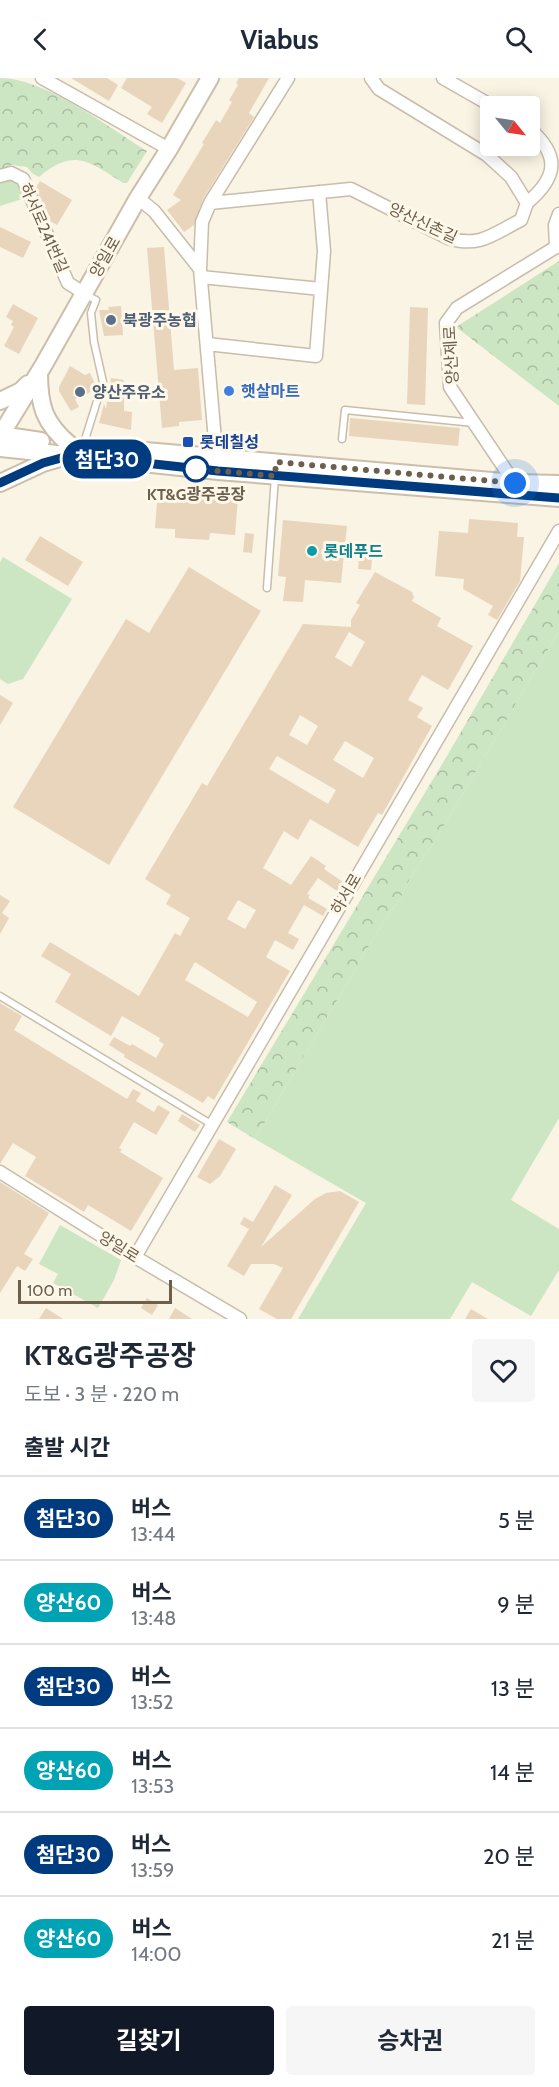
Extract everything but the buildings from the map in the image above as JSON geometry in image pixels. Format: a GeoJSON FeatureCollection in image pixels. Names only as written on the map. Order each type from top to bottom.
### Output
{"type":"FeatureCollection","features":[{"type":"Feature","properties":{"kind":"main road","name":"양일로"},"geometry":{"type":"LineString","coordinates":[[0,436],[210,78]]}},
{"type":"Feature","properties":{"kind":"main road"},"geometry":{"type":"LineString","coordinates":[[0,401],[21,391],[39,372]]}},
{"type":"Feature","properties":{"kind":"main road"},"geometry":{"type":"LineString","coordinates":[[39,372],[40,404],[59,435],[73,449]]}},
{"type":"Feature","properties":{"kind":"main road"},"geometry":{"type":"LineString","coordinates":[[0,436],[73,449],[518,490],[559,498]]}},
{"type":"Feature","properties":{"kind":"main road"},"geometry":{"type":"LineString","coordinates":[[0,448],[73,449]]}},
{"type":"Feature","properties":{"kind":"main road"},"geometry":{"type":"LineString","coordinates":[[0,483],[73,449]]}},
{"type":"Feature","properties":{"kind":"main road"},"geometry":{"type":"LineString","coordinates":[[518,490],[559,484]]}},
{"type":"Feature","properties":{"kind":"street"},"geometry":{"type":"LineString","coordinates":[[42,78],[169,149]]}},
{"type":"Feature","properties":{"kind":"street"},"geometry":{"type":"LineString","coordinates":[[217,464],[201,273],[202,222],[210,202],[288,78]]}},
{"type":"Feature","properties":{"kind":"street"},"geometry":{"type":"LineString","coordinates":[[372,78],[379,89],[487,156],[510,177],[527,203]]}},
{"type":"Feature","properties":{"kind":"street"},"geometry":{"type":"LineString","coordinates":[[443,78],[480,99]]}},
{"type":"Feature","properties":{"kind":"street","name":"양산신촌길"},"geometry":{"type":"LineString","coordinates":[[210,202],[351,189],[448,238],[463,243],[477,242],[521,220],[527,203],[544,188],[555,171],[554,158],[544,139],[540,136]]}},
{"type":"Feature","properties":{"kind":"street","name":"하서로241번길"},"geometry":{"type":"LineString","coordinates":[[0,176],[11,173],[23,179],[68,284],[84,293]]}},
{"type":"Feature","properties":{"kind":"street"},"geometry":{"type":"LineString","coordinates":[[207,344],[316,356],[324,251],[319,192]]}},
{"type":"Feature","properties":{"kind":"street"},"geometry":{"type":"LineString","coordinates":[[138,198],[154,211],[201,273],[321,289]]}},
{"type":"Feature","properties":{"kind":"street","name":"양산제로"},"geometry":{"type":"LineString","coordinates":[[518,490],[450,387],[446,323],[457,308],[556,247],[555,225],[559,214]]}},
{"type":"Feature","properties":{"kind":"street","name":"하서로"},"geometry":{"type":"LineString","coordinates":[[135,1257],[559,531]]}},
{"type":"Feature","properties":{"kind":"street","name":"양일로"},"geometry":{"type":"LineString","coordinates":[[0,1172],[135,1257],[240,1319]]}},
{"type":"Feature","properties":{"kind":"lane"},"geometry":{"type":"LineString","coordinates":[[73,449],[104,382],[94,342],[91,313],[96,300],[84,293]]}},
{"type":"Feature","properties":{"kind":"lane"},"geometry":{"type":"LineString","coordinates":[[342,439],[345,410],[475,423]]}},
{"type":"Feature","properties":{"kind":"lane"},"geometry":{"type":"LineString","coordinates":[[267,588],[276,469]]}},
{"type":"Feature","properties":{"kind":"lane"},"geometry":{"type":"LineString","coordinates":[[0,996],[211,1124]]}},
{"type":"Feature","properties":{"kind":"green space"},"geometry":{"type":"Polygon","coordinates":[[[0,78],[18,80],[56,95],[147,151],[127,183],[82,161],[62,162],[39,177],[27,167],[12,165],[0,169],[0,78]]]}},
{"type":"Feature","properties":{"kind":"green space"},"geometry":{"type":"Polygon","coordinates":[[[10,178],[18,182],[25,198],[0,206],[0,181],[10,178]]]}},
{"type":"Feature","properties":{"kind":"green space"},"geometry":{"type":"Polygon","coordinates":[[[559,261],[559,406],[456,327],[559,261]]]}},
{"type":"Feature","properties":{"kind":"green space"},"geometry":{"type":"Polygon","coordinates":[[[3,557],[72,599],[23,679],[8,684],[0,679],[0,562],[3,557]]]}},
{"type":"Feature","properties":{"kind":"green space"},"geometry":{"type":"Polygon","coordinates":[[[559,563],[559,631],[255,1139],[227,1122],[447,756],[559,563]]]}},
{"type":"Feature","properties":{"kind":"green space"},"geometry":{"type":"Polygon","coordinates":[[[559,631],[559,1118],[511,1200],[559,1229],[559,1270],[531,1316],[472,1282],[450,1319],[298,1319],[366,1203],[255,1139],[559,631]]]}},
{"type":"Feature","properties":{"kind":"green space"},"geometry":{"type":"Polygon","coordinates":[[[60,1225],[121,1260],[114,1280],[98,1308],[53,1283],[58,1274],[39,1264],[60,1225]]]}},
{"type":"Feature","properties":{"kind":"bus line","name":"첨단30"},"geometry":{"type":"LineString","coordinates":[[0,483],[43,463],[72,455],[218,471],[559,498]]}},
{"type":"Feature","properties":{"kind":"place","name":"북광주농협"},"geometry":{"type":"Point","coordinates":[111,320]}},
{"type":"Feature","properties":{"kind":"place","name":"햇살마트"},"geometry":{"type":"Point","coordinates":[229,391]}},
{"type":"Feature","properties":{"kind":"place","name":"양산주유소"},"geometry":{"type":"Point","coordinates":[80,392]}},
{"type":"Feature","properties":{"kind":"place","name":"롯데칠성"},"geometry":{"type":"Point","coordinates":[188,442]}},
{"type":"Feature","properties":{"kind":"place","name":"KT&G광주공장"},"geometry":{"type":"Point","coordinates":[196,469]}},
{"type":"Feature","properties":{"kind":"place","name":"롯데푸드"},"geometry":{"type":"Point","coordinates":[312,551]}},
{"type":"Feature","properties":{"kind":"route"},"geometry":{"type":"LineString","coordinates":[[196,469],[275,476],[276,462],[515,483]]}}]}
